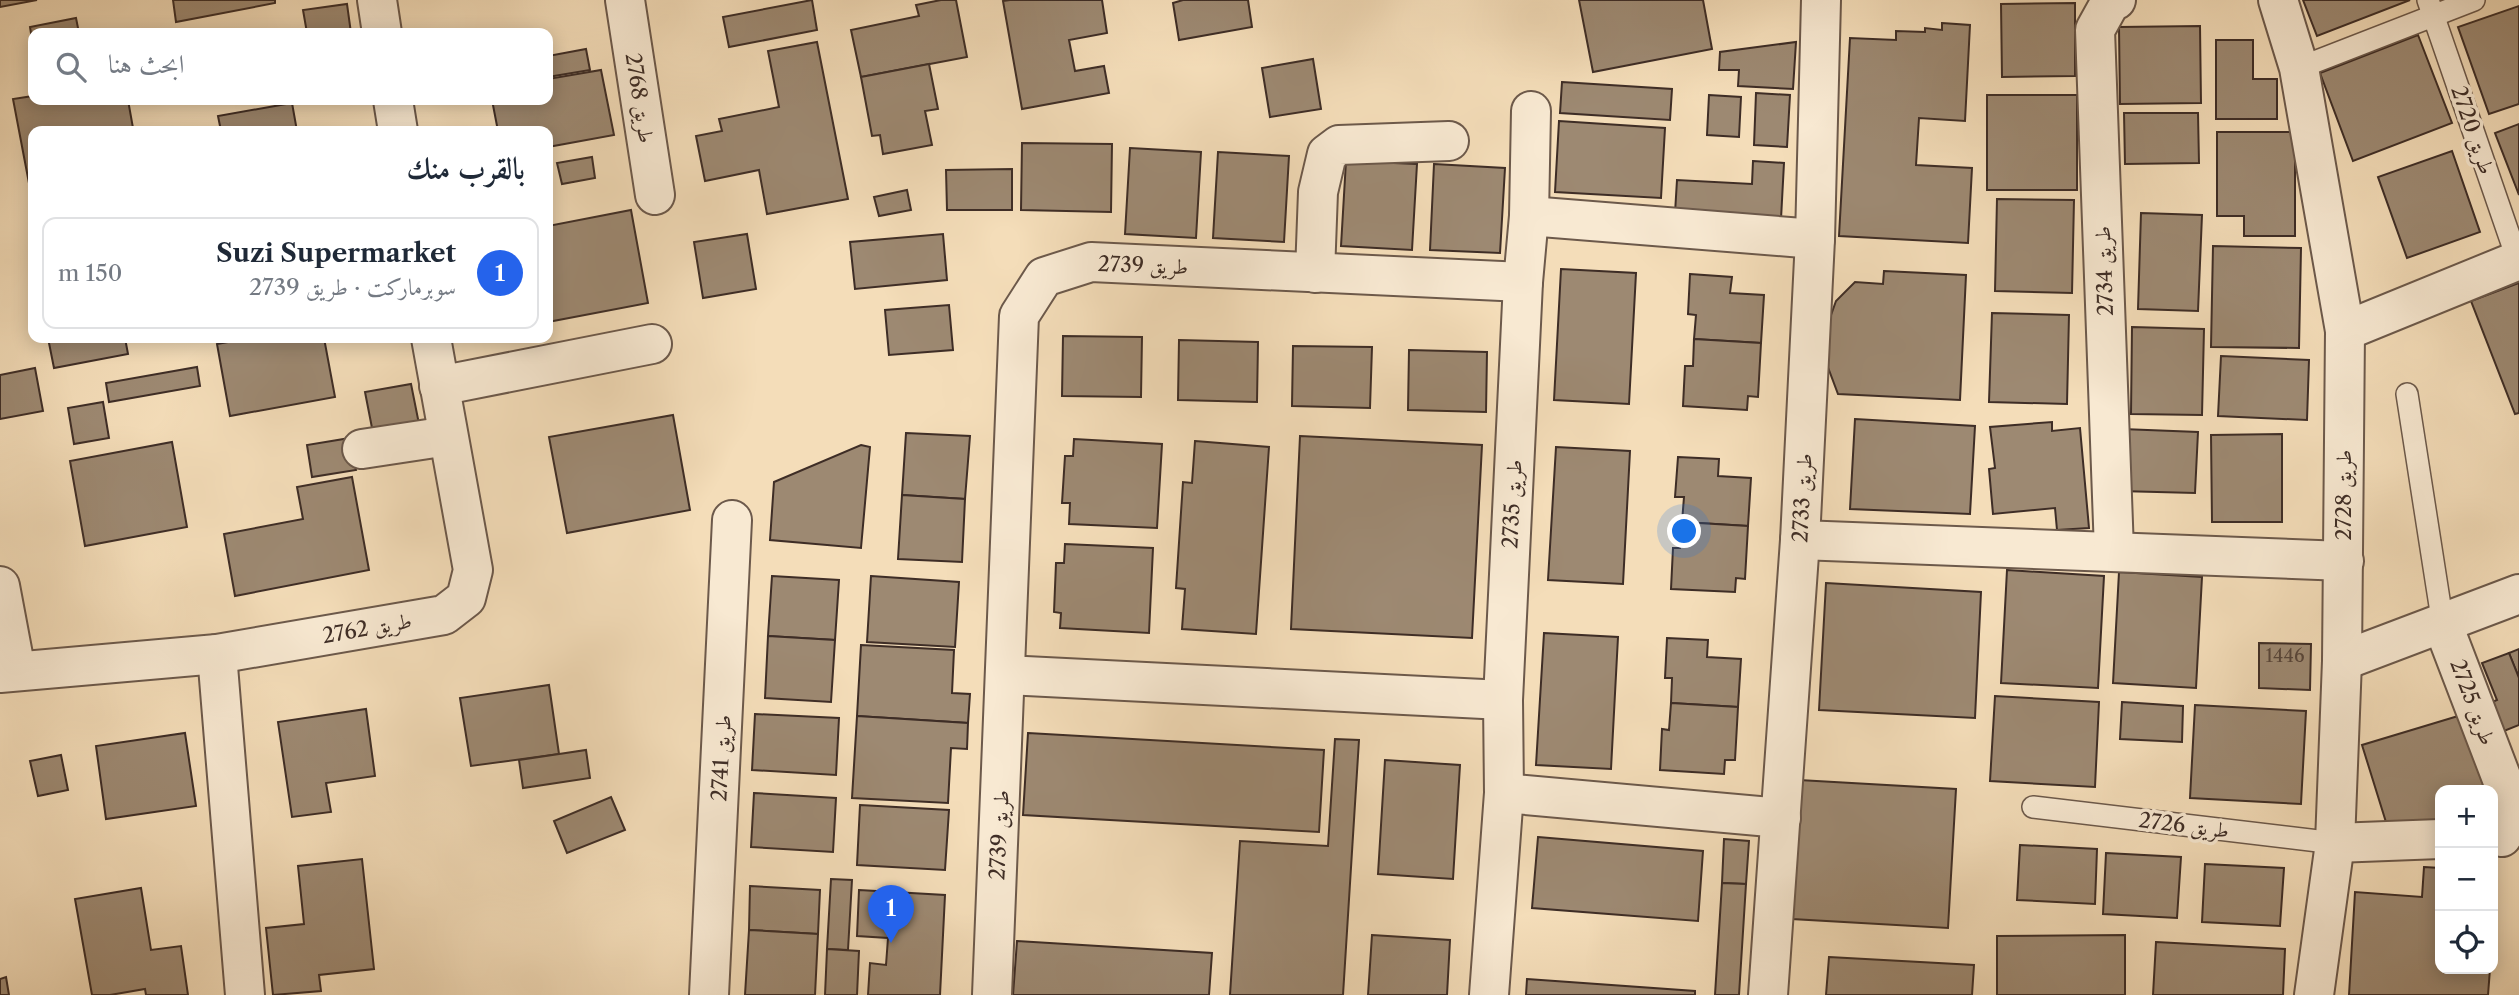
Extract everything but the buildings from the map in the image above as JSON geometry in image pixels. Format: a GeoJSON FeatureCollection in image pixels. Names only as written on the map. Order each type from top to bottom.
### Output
{"type":"FeatureCollection","features":[{"type":"Feature","properties":{"kind":"street"},"geometry":{"type":"LineString","coordinates":[[377,0],[381,28]]}},
{"type":"Feature","properties":{"kind":"street","name":"طريق 2768"},"geometry":{"type":"LineString","coordinates":[[625,0],[654,195]]}},
{"type":"Feature","properties":{"kind":"street","name":"طريق 2733"},"geometry":{"type":"LineString","coordinates":[[1768,995],[1800,540],[1815,239],[1821,0]]}},
{"type":"Feature","properties":{"kind":"street","name":"طريق 2728"},"geometry":{"type":"LineString","coordinates":[[2278,0],[2299,68],[2345,331],[2344,561],[2336,843],[2314,995]]}},
{"type":"Feature","properties":{"kind":"street","name":"طريق 2734"},"geometry":{"type":"LineString","coordinates":[[2114,1],[2095,30],[2114,551]]}},
{"type":"Feature","properties":{"kind":"street"},"geometry":{"type":"LineString","coordinates":[[394,105],[397,126]]}},
{"type":"Feature","properties":{"kind":"street","name":"طريق 2735"},"geometry":{"type":"LineString","coordinates":[[1489,995],[1504,793],[1503,700],[1523,282],[1529,216],[1531,111]]}},
{"type":"Feature","properties":{"kind":"street"},"geometry":{"type":"LineString","coordinates":[[1315,273],[1318,192],[1327,154],[1339,145],[1450,141]]}},
{"type":"Feature","properties":{"kind":"street"},"geometry":{"type":"LineString","coordinates":[[1529,216],[1815,239]]}},
{"type":"Feature","properties":{"kind":"street","name":"طريق 2720"},"geometry":{"type":"LineString","coordinates":[[2345,331],[2519,261]]}},
{"type":"Feature","properties":{"kind":"street","name":"طريق 2739"},"geometry":{"type":"LineString","coordinates":[[992,995],[1019,316],[1044,277],[1091,262],[1523,282]]}},
{"type":"Feature","properties":{"kind":"street","name":"طريق 2762"},"geometry":{"type":"LineString","coordinates":[[8,672],[217,654],[444,615],[466,597],[473,570],[432,343]]}},
{"type":"Feature","properties":{"kind":"street"},"geometry":{"type":"LineString","coordinates":[[439,386],[652,344]]}},
{"type":"Feature","properties":{"kind":"street"},"geometry":{"type":"LineString","coordinates":[[362,449],[449,436]]}},
{"type":"Feature","properties":{"kind":"street","name":"طريق 2741"},"geometry":{"type":"LineString","coordinates":[[709,995],[732,520]]}},
{"type":"Feature","properties":{"kind":"street"},"geometry":{"type":"LineString","coordinates":[[1800,540],[2344,561]]}},
{"type":"Feature","properties":{"kind":"street"},"geometry":{"type":"LineString","coordinates":[[0,586],[8,672]]}},
{"type":"Feature","properties":{"kind":"street"},"geometry":{"type":"LineString","coordinates":[[2342,661],[2519,594]]}},
{"type":"Feature","properties":{"kind":"street","name":"طريق 2725"},"geometry":{"type":"LineString","coordinates":[[2443,625],[2510,800]]}},
{"type":"Feature","properties":{"kind":"street"},"geometry":{"type":"LineString","coordinates":[[217,654],[245,995]]}},
{"type":"Feature","properties":{"kind":"street"},"geometry":{"type":"LineString","coordinates":[[1006,675],[1503,700]]}},
{"type":"Feature","properties":{"kind":"street"},"geometry":{"type":"LineString","coordinates":[[2505,842],[2510,782],[2519,762]]}},
{"type":"Feature","properties":{"kind":"street"},"geometry":{"type":"LineString","coordinates":[[1504,793],[1781,818]]}},
{"type":"Feature","properties":{"kind":"street"},"geometry":{"type":"LineString","coordinates":[[2336,843],[2435,839]]}},
{"type":"Feature","properties":{"kind":"lane"},"geometry":{"type":"LineString","coordinates":[[2299,68],[2431,8],[2474,0]]}},
{"type":"Feature","properties":{"kind":"lane","name":"طريق 2720"},"geometry":{"type":"LineString","coordinates":[[2431,8],[2519,261]]}},
{"type":"Feature","properties":{"kind":"lane"},"geometry":{"type":"LineString","coordinates":[[2407,394],[2443,625]]}},
{"type":"Feature","properties":{"kind":"lane","name":"طريق 2726"},"geometry":{"type":"LineString","coordinates":[[2033,807],[2336,843]]}},
{"type":"Feature","properties":{"kind":"place","name":"Suzi Supermarket"},"geometry":{"type":"Point","coordinates":[891,943]}}]}
